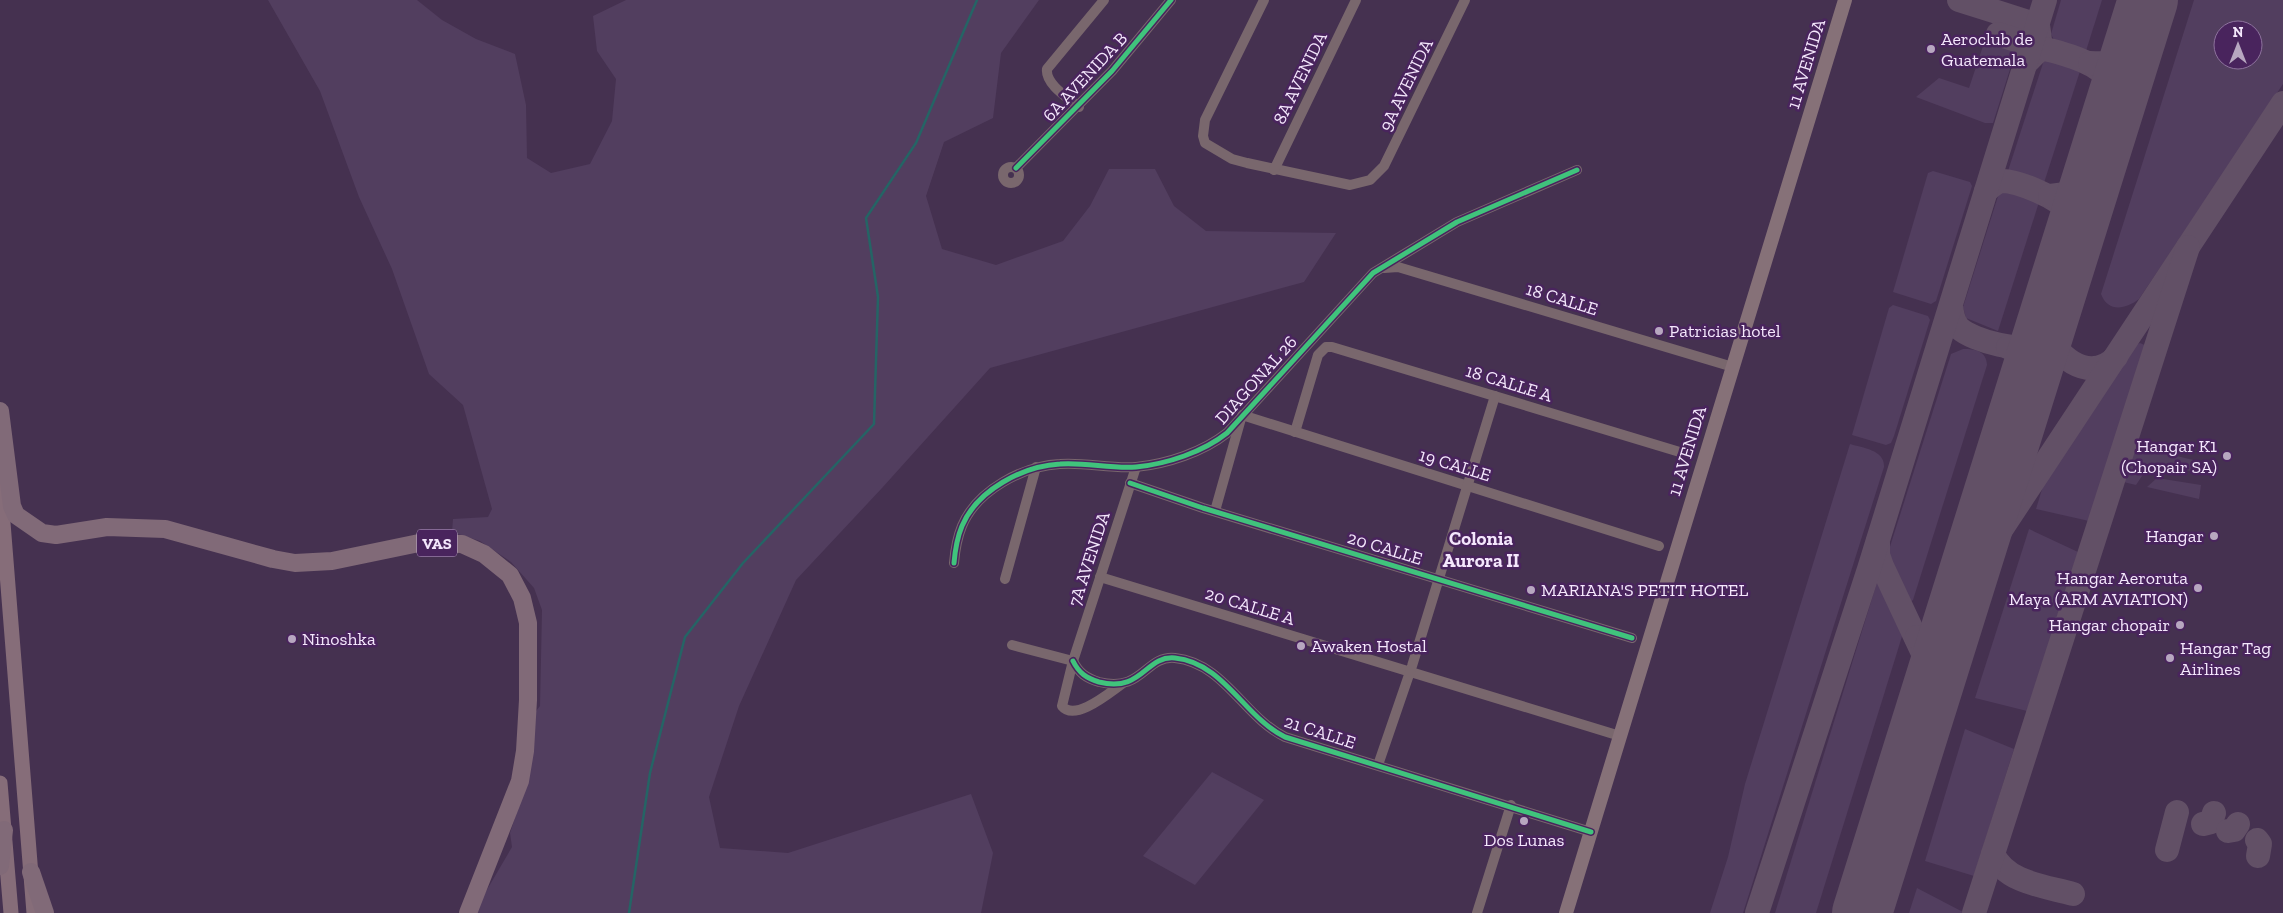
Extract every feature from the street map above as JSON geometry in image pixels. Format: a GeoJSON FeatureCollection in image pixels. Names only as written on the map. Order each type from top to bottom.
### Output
{"type":"FeatureCollection","features":[{"type":"Feature","properties":{"kind":"highway","name":"VAS"},"geometry":{"type":"LineString","coordinates":[[0,411],[12,506],[16,515],[42,533],[56,535],[107,527],[165,529],[273,559],[295,563],[332,561],[419,543],[462,544],[484,554],[510,575],[522,598],[528,623],[528,700],[525,751],[520,781],[468,913]]}},
{"type":"Feature","properties":{"kind":"highway"},"geometry":{"type":"LineString","coordinates":[[0,866],[4,830]]}},
{"type":"Feature","properties":{"kind":"highway"},"geometry":{"type":"LineString","coordinates":[[31,872],[45,913]]}},
{"type":"Feature","properties":{"kind":"main road","name":"11 AVENIDA"},"geometry":{"type":"LineString","coordinates":[[1566,913],[1845,0]]}},
{"type":"Feature","properties":{"kind":"main road"},"geometry":{"type":"LineString","coordinates":[[0,484],[34,913]]}},
{"type":"Feature","properties":{"kind":"main road"},"geometry":{"type":"LineString","coordinates":[[0,783],[11,913]]}},
{"type":"Feature","properties":{"kind":"street"},"geometry":{"type":"LineString","coordinates":[[1078,107],[1050,81],[1047,73],[1049,64],[1104,0]]}},
{"type":"Feature","properties":{"kind":"street","name":"6A AVENIDA B"},"geometry":{"type":"LineString","coordinates":[[1016,168],[1112,71],[1171,0]]}},
{"type":"Feature","properties":{"kind":"street"},"geometry":{"type":"LineString","coordinates":[[1264,0],[1205,120],[1203,136],[1205,143],[1232,158],[1274,170]]}},
{"type":"Feature","properties":{"kind":"street","name":"8A AVENIDA"},"geometry":{"type":"LineString","coordinates":[[1274,170],[1356,0]]}},
{"type":"Feature","properties":{"kind":"street","name":"9A AVENIDA"},"geometry":{"type":"LineString","coordinates":[[1274,170],[1350,185],[1370,180],[1384,166],[1465,0]]}},
{"type":"Feature","properties":{"kind":"street","name":"DIAGONAL 26"},"geometry":{"type":"LineString","coordinates":[[954,563],[962,525],[978,503],[1005,483],[1036,468],[1071,464],[1136,467],[1204,449],[1227,433],[1373,273],[1457,222],[1577,170]]}},
{"type":"Feature","properties":{"kind":"street","name":"18 CALLE"},"geometry":{"type":"LineString","coordinates":[[1381,268],[1398,267],[1733,367]]}},
{"type":"Feature","properties":{"kind":"street","name":"18 CALLE A"},"geometry":{"type":"LineString","coordinates":[[1295,432],[1315,362],[1321,350],[1326,347],[1339,348],[1683,453]]}},
{"type":"Feature","properties":{"kind":"street"},"geometry":{"type":"LineString","coordinates":[[1378,765],[1410,671],[1495,396]]}},
{"type":"Feature","properties":{"kind":"street"},"geometry":{"type":"LineString","coordinates":[[1215,511],[1242,415]]}},
{"type":"Feature","properties":{"kind":"street","name":"19 CALLE"},"geometry":{"type":"LineString","coordinates":[[1242,415],[1658,546]]}},
{"type":"Feature","properties":{"kind":"street","name":"7A AVENIDA"},"geometry":{"type":"LineString","coordinates":[[1122,684],[1082,710],[1073,712],[1065,710],[1062,706],[1073,661],[1136,467]]}},
{"type":"Feature","properties":{"kind":"street"},"geometry":{"type":"LineString","coordinates":[[1005,579],[1036,468]]}},
{"type":"Feature","properties":{"kind":"street","name":"20 CALLE"},"geometry":{"type":"LineString","coordinates":[[1130,483],[1215,511],[1632,638]]}},
{"type":"Feature","properties":{"kind":"street","name":"20 CALLE A"},"geometry":{"type":"LineString","coordinates":[[1100,577],[1620,736]]}},
{"type":"Feature","properties":{"kind":"street"},"geometry":{"type":"LineString","coordinates":[[1012,645],[1073,661],[1077,670],[1085,677],[1108,684],[1122,684]]}},
{"type":"Feature","properties":{"kind":"street","name":"21 CALLE"},"geometry":{"type":"LineString","coordinates":[[1122,684],[1134,679],[1157,662],[1166,658],[1188,661],[1211,672],[1262,723],[1276,732],[1511,805],[1591,832]]}},
{"type":"Feature","properties":{"kind":"street"},"geometry":{"type":"LineString","coordinates":[[1476,913],[1511,805]]}},
{"type":"Feature","properties":{"kind":"shaded area"},"geometry":{"type":"Polygon","coordinates":[[[268,0],[417,0],[442,20],[476,39],[515,54],[526,105],[527,158],[551,173],[590,164],[612,121],[616,79],[597,51],[593,16],[626,0],[1039,0],[1001,53],[993,118],[944,142],[926,196],[942,249],[996,265],[1063,241],[1090,206],[1109,169],[1155,169],[1174,206],[1206,231],[1336,233],[1304,282],[990,368],[796,580],[739,706],[709,797],[720,848],[788,853],[971,794],[993,853],[981,913],[477,913],[478,905],[512,847],[510,833],[529,775],[536,711],[540,706],[542,610],[534,588],[511,562],[480,541],[452,532],[453,519],[488,517],[492,509],[463,405],[429,374],[392,269],[359,197],[320,91],[268,0]]]}},
{"type":"Feature","properties":{"kind":"shaded area"},"geometry":{"type":"Polygon","coordinates":[[[2061,0],[2102,0],[2086,51],[2055,42],[2051,34],[2061,0]]]}},
{"type":"Feature","properties":{"kind":"shaded area"},"geometry":{"type":"Polygon","coordinates":[[[2194,0],[2283,0],[2283,84],[2139,299],[2123,307],[2113,307],[2104,300],[2101,294],[2194,0]]]}},
{"type":"Feature","properties":{"kind":"shaded area"},"geometry":{"type":"Polygon","coordinates":[[[1986,37],[2017,47],[1993,123],[1985,123],[1916,97],[1939,78],[1969,88],[1986,37]]]}},
{"type":"Feature","properties":{"kind":"shaded area"},"geometry":{"type":"Polygon","coordinates":[[[2045,57],[2081,68],[2043,186],[2007,174],[2045,57]]]}},
{"type":"Feature","properties":{"kind":"shaded area"},"geometry":{"type":"Polygon","coordinates":[[[1933,171],[1970,182],[1972,186],[1936,301],[1931,304],[1893,292],[1928,173],[1933,171]]]}},
{"type":"Feature","properties":{"kind":"shaded area"},"geometry":{"type":"Polygon","coordinates":[[[2003,189],[2040,199],[1998,331],[1966,318],[1963,307],[1999,193],[2003,189]]]}},
{"type":"Feature","properties":{"kind":"shaded area"},"geometry":{"type":"Polygon","coordinates":[[[1893,305],[1928,316],[1930,320],[1894,436],[1891,443],[1886,445],[1852,435],[1889,308],[1893,305]]]}},
{"type":"Feature","properties":{"kind":"shaded area"},"geometry":{"type":"Polygon","coordinates":[[[2140,343],[2147,346],[2147,350],[2089,521],[2036,509],[2043,486],[2136,345],[2140,343]]]}},
{"type":"Feature","properties":{"kind":"shaded area"},"geometry":{"type":"Polygon","coordinates":[[[1963,349],[1980,352],[1985,357],[1987,365],[1913,600],[1910,602],[1887,556],[1951,354],[1963,349]]]}},
{"type":"Feature","properties":{"kind":"shaded area"},"geometry":{"type":"Polygon","coordinates":[[[1850,444],[1877,453],[1883,461],[1884,467],[1743,913],[1710,913],[1728,857],[1745,784],[1850,444]]]}},
{"type":"Feature","properties":{"kind":"shaded area"},"geometry":{"type":"Polygon","coordinates":[[[2131,445],[2210,464],[2206,474],[2165,466],[2146,470],[2136,485],[2119,481],[2131,445]]]}},
{"type":"Feature","properties":{"kind":"shaded area"},"geometry":{"type":"Polygon","coordinates":[[[2157,478],[2201,485],[2199,499],[2147,487],[2157,478]]]}},
{"type":"Feature","properties":{"kind":"shaded area"},"geometry":{"type":"Polygon","coordinates":[[[2029,529],[2078,552],[2027,711],[1975,698],[2029,529]]]}},
{"type":"Feature","properties":{"kind":"shaded area"},"geometry":{"type":"Polygon","coordinates":[[[1878,579],[1904,630],[1816,913],[1775,913],[1878,579]]]}},
{"type":"Feature","properties":{"kind":"shaded area"},"geometry":{"type":"Polygon","coordinates":[[[1965,729],[2014,749],[1974,876],[1925,861],[1965,729]]]}},
{"type":"Feature","properties":{"kind":"shaded area"},"geometry":{"type":"Polygon","coordinates":[[[1212,772],[1264,800],[1195,885],[1143,856],[1212,772]]]}},
{"type":"Feature","properties":{"kind":"shaded area"},"geometry":{"type":"Polygon","coordinates":[[[1917,888],[1963,912],[1963,913],[1909,913],[1917,888]]]}},
{"type":"Feature","properties":{"kind":"waterway"},"geometry":{"type":"LineString","coordinates":[[629,913],[650,773],[685,637],[743,563],[874,424],[878,297],[866,218],[916,143],[977,0]]}},
{"type":"Feature","properties":{"kind":"taxiway"},"geometry":{"type":"LineString","coordinates":[[1959,0],[2038,25],[2040,40]]}},
{"type":"Feature","properties":{"kind":"taxiway"},"geometry":{"type":"LineString","coordinates":[[1757,913],[1869,569],[2045,0]]}},
{"type":"Feature","properties":{"kind":"taxiway"},"geometry":{"type":"LineString","coordinates":[[1998,34],[2031,45]]}},
{"type":"Feature","properties":{"kind":"taxiway"},"geometry":{"type":"LineString","coordinates":[[2090,63],[2115,62],[2125,56],[2133,46]]}},
{"type":"Feature","properties":{"kind":"taxiway"},"geometry":{"type":"LineString","coordinates":[[2026,63],[2043,49],[2073,57],[2093,66],[2106,76],[2110,83],[2113,101],[2112,113]]}},
{"type":"Feature","properties":{"kind":"taxiway"},"geometry":{"type":"LineString","coordinates":[[1964,586],[2283,103]]}},
{"type":"Feature","properties":{"kind":"taxiway"},"geometry":{"type":"LineString","coordinates":[[2050,196],[2074,193],[2092,178]]}},
{"type":"Feature","properties":{"kind":"taxiway"},"geometry":{"type":"LineString","coordinates":[[1986,191],[1997,182],[2002,181],[2027,187],[2048,196],[2064,206],[2070,214],[2073,238]]}},
{"type":"Feature","properties":{"kind":"taxiway"},"geometry":{"type":"LineString","coordinates":[[1974,913],[2188,247]]}},
{"type":"Feature","properties":{"kind":"taxiway"},"geometry":{"type":"LineString","coordinates":[[1951,306],[1953,318],[1957,326],[1975,338],[2012,347],[2033,346],[2041,342]]}},
{"type":"Feature","properties":{"kind":"taxiway"},"geometry":{"type":"LineString","coordinates":[[2046,324],[2055,346],[2073,363],[2083,367],[2094,368],[2105,365],[2116,357]]}},
{"type":"Feature","properties":{"kind":"taxiway"},"geometry":{"type":"LineString","coordinates":[[2008,347],[2024,357],[2031,374]]}},
{"type":"Feature","properties":{"kind":"taxiway"},"geometry":{"type":"LineString","coordinates":[[1878,541],[1878,555],[1882,566],[1935,679]]}},
{"type":"Feature","properties":{"kind":"taxiway"},"geometry":{"type":"LineString","coordinates":[[1917,637],[1929,645],[1947,641]]}},
{"type":"Feature","properties":{"kind":"taxiway"},"geometry":{"type":"LineString","coordinates":[[2167,850],[2177,812]]}},
{"type":"Feature","properties":{"kind":"taxiway"},"geometry":{"type":"LineString","coordinates":[[2203,824],[2211,822],[2214,813]]}},
{"type":"Feature","properties":{"kind":"taxiway"},"geometry":{"type":"LineString","coordinates":[[2228,831],[2234,830],[2238,824]]}},
{"type":"Feature","properties":{"kind":"taxiway"},"geometry":{"type":"LineString","coordinates":[[2257,840],[2260,844],[2258,856]]}},
{"type":"Feature","properties":{"kind":"taxiway"},"geometry":{"type":"LineString","coordinates":[[1993,854],[1999,864],[2017,877],[2027,882],[2073,894]]}},
{"type":"Feature","properties":{"kind":"runway"},"geometry":{"type":"LineString","coordinates":[[1862,913],[2148,0]]}},
{"type":"Feature","properties":{"kind":"cycle path"},"geometry":{"type":"LineString","coordinates":[[1016,168],[1112,71],[1171,0]]}},
{"type":"Feature","properties":{"kind":"cycle path"},"geometry":{"type":"LineString","coordinates":[[954,563],[959,535],[969,513],[978,501],[1003,482],[1031,469],[1060,464],[1136,467],[1160,463],[1184,456],[1207,446],[1227,433],[1373,273],[1457,222],[1577,170]]}},
{"type":"Feature","properties":{"kind":"cycle path"},"geometry":{"type":"LineString","coordinates":[[1130,483],[1203,508],[1632,638]]}},
{"type":"Feature","properties":{"kind":"cycle path"},"geometry":{"type":"LineString","coordinates":[[1073,661],[1080,672],[1090,679],[1114,684],[1134,678],[1157,662],[1165,659],[1175,658],[1192,662],[1221,680],[1257,717],[1285,737],[1591,832]]}},
{"type":"Feature","properties":{"kind":"place","name":"Aeroclub de Guatemala"},"geometry":{"type":"Point","coordinates":[1931,49]}},
{"type":"Feature","properties":{"kind":"place","name":"Patricias hotel"},"geometry":{"type":"Point","coordinates":[1659,331]}},
{"type":"Feature","properties":{"kind":"place","name":"Hangar K1 (Chopair SA)"},"geometry":{"type":"Point","coordinates":[2227,456]}},
{"type":"Feature","properties":{"kind":"place","name":"Hangar"},"geometry":{"type":"Point","coordinates":[2214,536]}},
{"type":"Feature","properties":{"kind":"place","name":"Hangar Aeroruta Maya (ARM AVIATION)"},"geometry":{"type":"Point","coordinates":[2198,588]}},
{"type":"Feature","properties":{"kind":"place","name":"MARIANA'S PETIT HOTEL"},"geometry":{"type":"Point","coordinates":[1531,590]}},
{"type":"Feature","properties":{"kind":"place","name":"Hangar chopair"},"geometry":{"type":"Point","coordinates":[2180,625]}},
{"type":"Feature","properties":{"kind":"place","name":"Ninoshka"},"geometry":{"type":"Point","coordinates":[292,639]}},
{"type":"Feature","properties":{"kind":"place","name":"Awaken Hostal"},"geometry":{"type":"Point","coordinates":[1301,646]}},
{"type":"Feature","properties":{"kind":"place","name":"Hangar Tag Airlines"},"geometry":{"type":"Point","coordinates":[2170,658]}},
{"type":"Feature","properties":{"kind":"place","name":"Dos Lunas"},"geometry":{"type":"Point","coordinates":[1524,821]}},
{"type":"Feature","properties":{"kind":"district","name":"Colonia Aurora II"},"geometry":{"type":"Point","coordinates":[1481,549]}}]}
